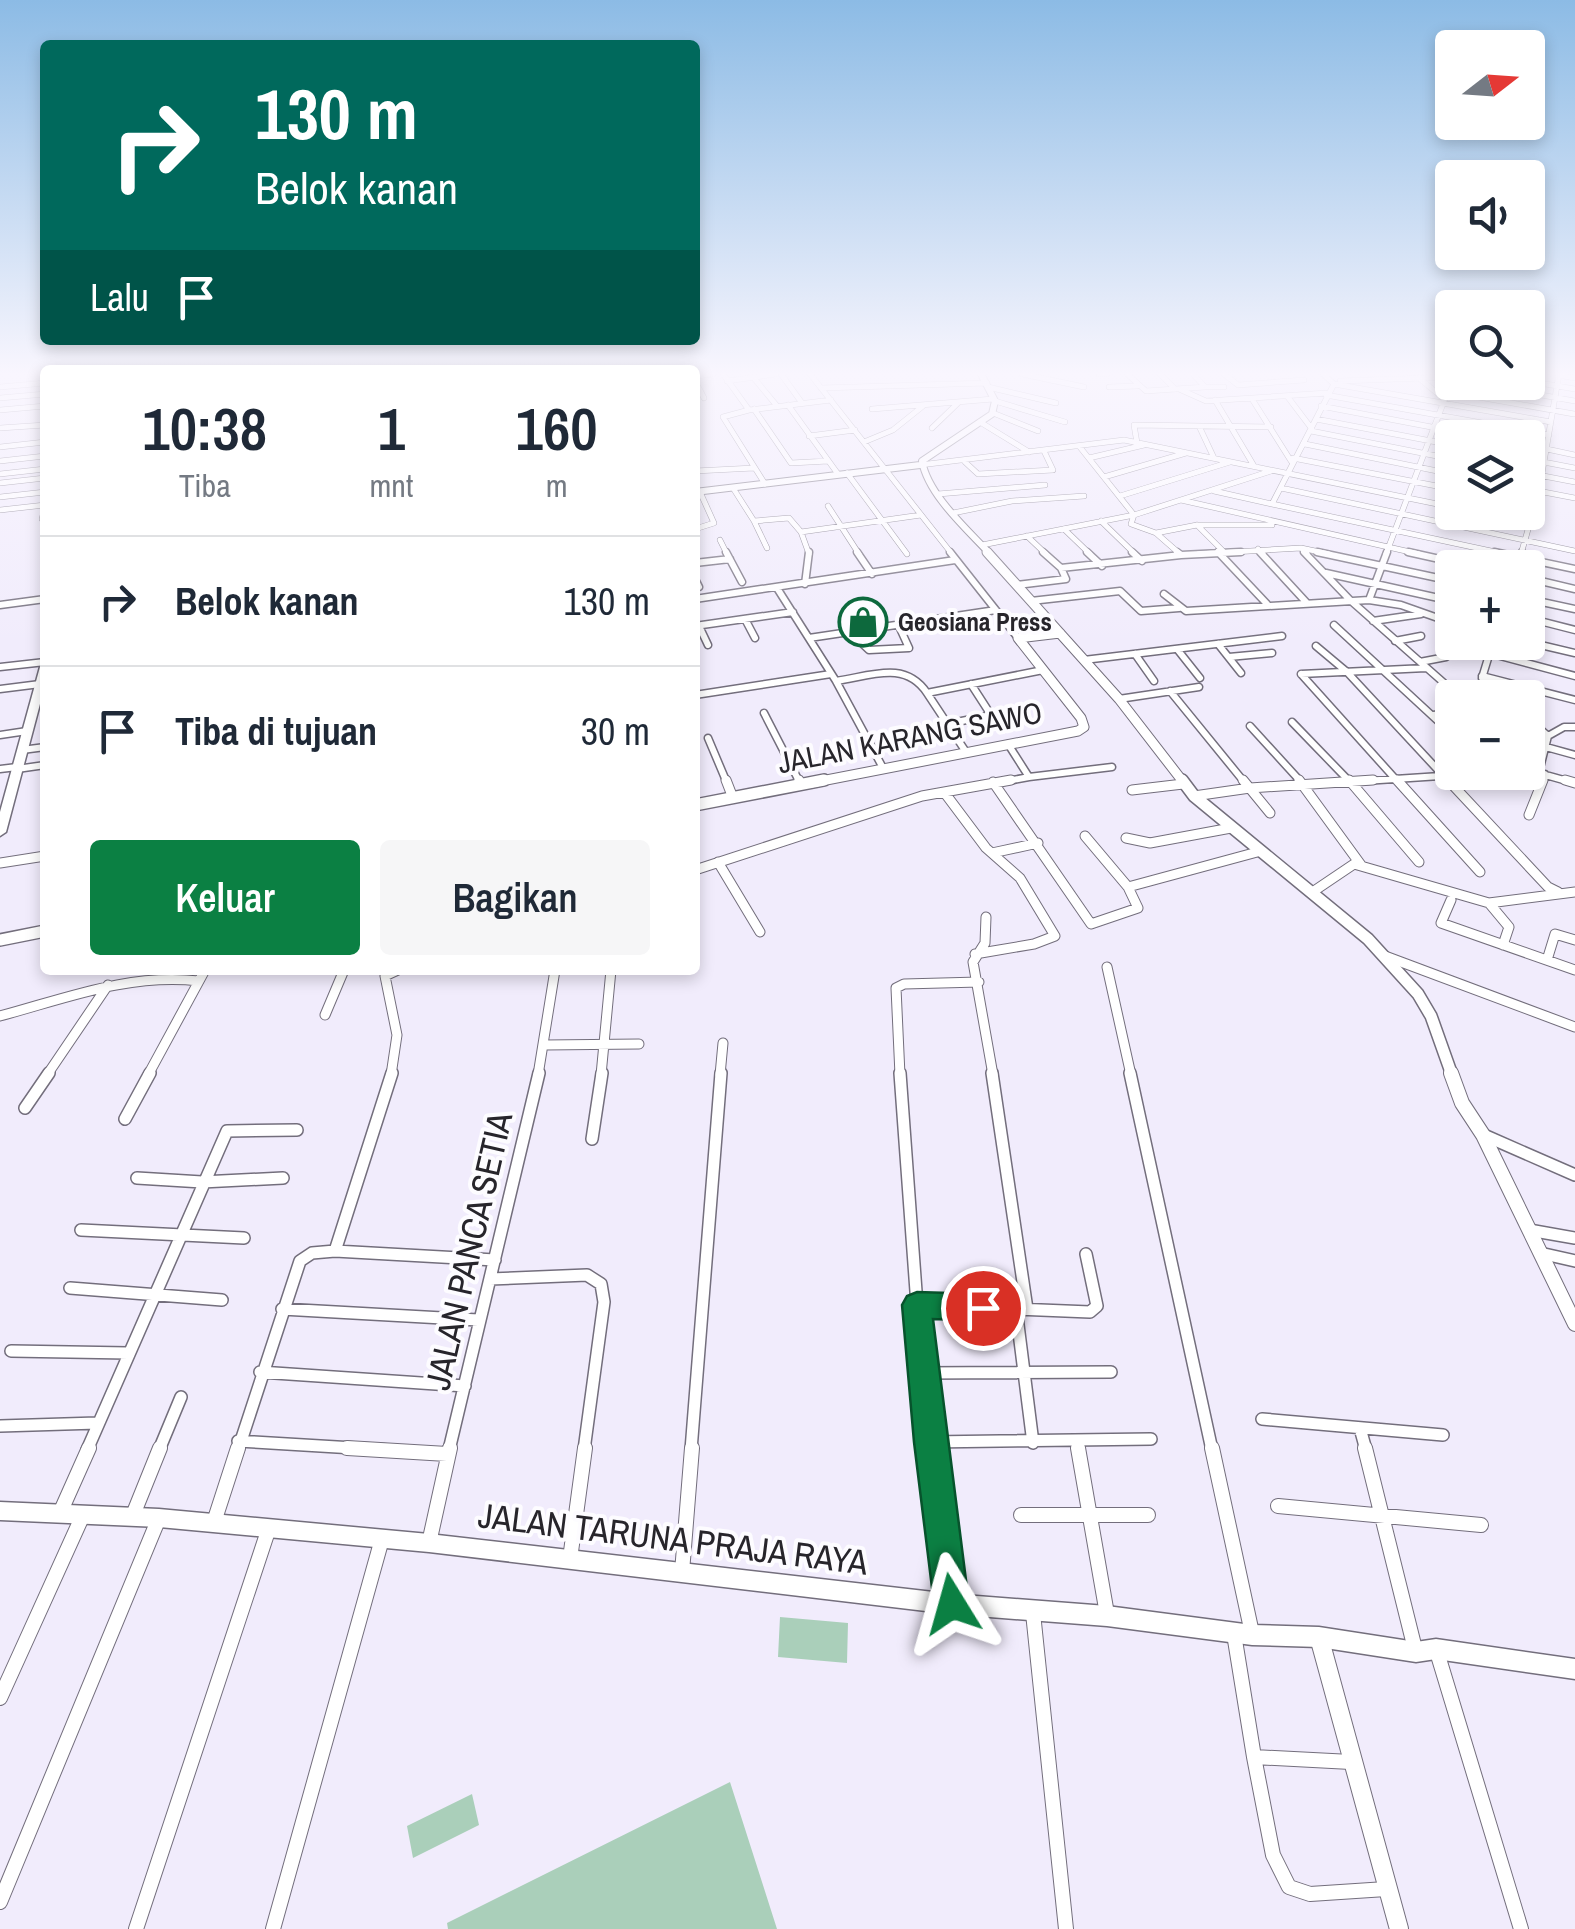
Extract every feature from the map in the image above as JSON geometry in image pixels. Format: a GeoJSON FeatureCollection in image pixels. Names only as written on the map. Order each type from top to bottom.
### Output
{"type":"FeatureCollection","features":[{"type":"Feature","properties":{"kind":"main road"},"geometry":{"type":"LineString","coordinates":[[0,832],[40,684]]}},
{"type":"Feature","properties":{"kind":"main road","name":"JALAN TARUNA PRAJA RAYA"},"geometry":{"type":"LineString","coordinates":[[1,1512],[158,1518],[268,1531],[429,1542],[952,1604],[1107,1616],[1243,1635],[1320,1637],[1575,1669]]}},
{"type":"Feature","properties":{"kind":"street"},"geometry":{"type":"LineString","coordinates":[[752,464],[765,484]]}},
{"type":"Feature","properties":{"kind":"street"},"geometry":{"type":"LineString","coordinates":[[831,464],[907,554]]}},
{"type":"Feature","properties":{"kind":"street"},"geometry":{"type":"LineString","coordinates":[[881,464],[1018,638],[1060,633]]}},
{"type":"Feature","properties":{"kind":"street"},"geometry":{"type":"LineString","coordinates":[[700,492],[920,464]]}},
{"type":"Feature","properties":{"kind":"street"},"geometry":{"type":"LineString","coordinates":[[920,464],[953,513],[1118,699],[1194,796],[1382,954],[1425,1006],[1462,1103],[1483,1135],[1575,1324]]}},
{"type":"Feature","properties":{"kind":"street"},"geometry":{"type":"LineString","coordinates":[[966,464],[978,474],[1055,468],[1053,464]]}},
{"type":"Feature","properties":{"kind":"street"},"geometry":{"type":"LineString","coordinates":[[1004,464],[1013,472]]}},
{"type":"Feature","properties":{"kind":"street"},"geometry":{"type":"LineString","coordinates":[[1094,464],[1134,515]]}},
{"type":"Feature","properties":{"kind":"street"},"geometry":{"type":"LineString","coordinates":[[1104,477],[1148,464]]}},
{"type":"Feature","properties":{"kind":"street"},"geometry":{"type":"LineString","coordinates":[[1120,496],[1225,464]]}},
{"type":"Feature","properties":{"kind":"street"},"geometry":{"type":"LineString","coordinates":[[1243,464],[1435,504]]}},
{"type":"Feature","properties":{"kind":"street"},"geometry":{"type":"LineString","coordinates":[[1272,504],[1290,474],[1291,464]]}},
{"type":"Feature","properties":{"kind":"street"},"geometry":{"type":"LineString","coordinates":[[1319,464],[1435,486]]}},
{"type":"Feature","properties":{"kind":"street"},"geometry":{"type":"LineString","coordinates":[[1402,464],[1435,471]]}},
{"type":"Feature","properties":{"kind":"street"},"geometry":{"type":"LineString","coordinates":[[1368,600],[1422,464]]}},
{"type":"Feature","properties":{"kind":"street"},"geometry":{"type":"LineString","coordinates":[[700,471],[754,468]]}},
{"type":"Feature","properties":{"kind":"street"},"geometry":{"type":"LineString","coordinates":[[0,474],[40,470]]}},
{"type":"Feature","properties":{"kind":"street"},"geometry":{"type":"LineString","coordinates":[[982,545],[1134,515],[1274,470]]}},
{"type":"Feature","properties":{"kind":"street"},"geometry":{"type":"LineString","coordinates":[[1545,477],[1575,482]]}},
{"type":"Feature","properties":{"kind":"street"},"geometry":{"type":"LineString","coordinates":[[0,483],[40,479]]}},
{"type":"Feature","properties":{"kind":"street"},"geometry":{"type":"LineString","coordinates":[[938,494],[1045,485]]}},
{"type":"Feature","properties":{"kind":"street"},"geometry":{"type":"LineString","coordinates":[[733,488],[767,548]]}},
{"type":"Feature","properties":{"kind":"street"},"geometry":{"type":"LineString","coordinates":[[1281,488],[1575,551]]}},
{"type":"Feature","properties":{"kind":"street"},"geometry":{"type":"LineString","coordinates":[[1211,490],[1487,550]]}},
{"type":"Feature","properties":{"kind":"street"},"geometry":{"type":"LineString","coordinates":[[1545,492],[1575,498]]}},
{"type":"Feature","properties":{"kind":"street"},"geometry":{"type":"LineString","coordinates":[[40,493],[4,497],[2,510],[40,506]]}},
{"type":"Feature","properties":{"kind":"street"},"geometry":{"type":"LineString","coordinates":[[700,496],[714,523],[700,527]]}},
{"type":"Feature","properties":{"kind":"street"},"geometry":{"type":"LineString","coordinates":[[953,513],[1012,501],[1084,496]]}},
{"type":"Feature","properties":{"kind":"street"},"geometry":{"type":"LineString","coordinates":[[1181,500],[1435,558]]}},
{"type":"Feature","properties":{"kind":"street"},"geometry":{"type":"LineString","coordinates":[[828,506],[872,574]]}},
{"type":"Feature","properties":{"kind":"street"},"geometry":{"type":"LineString","coordinates":[[10,518],[15,508]]}},
{"type":"Feature","properties":{"kind":"street"},"geometry":{"type":"LineString","coordinates":[[801,532],[920,515]]}},
{"type":"Feature","properties":{"kind":"street"},"geometry":{"type":"LineString","coordinates":[[1134,515],[1131,524],[1156,533],[1182,555]]}},
{"type":"Feature","properties":{"kind":"street"},"geometry":{"type":"LineString","coordinates":[[754,521],[789,518],[801,532],[809,552],[806,584]]}},
{"type":"Feature","properties":{"kind":"street"},"geometry":{"type":"LineString","coordinates":[[1101,522],[1142,561]]}},
{"type":"Feature","properties":{"kind":"street"},"geometry":{"type":"LineString","coordinates":[[1156,533],[1197,524],[1282,524]]}},
{"type":"Feature","properties":{"kind":"street"},"geometry":{"type":"LineString","coordinates":[[1197,524],[1267,604]]}},
{"type":"Feature","properties":{"kind":"street"},"geometry":{"type":"LineString","coordinates":[[1064,529],[1102,566]]}},
{"type":"Feature","properties":{"kind":"street"},"geometry":{"type":"LineString","coordinates":[[1522,550],[1529,530]]}},
{"type":"Feature","properties":{"kind":"street"},"geometry":{"type":"LineString","coordinates":[[1018,585],[1066,579],[1061,568],[1027,536]]}},
{"type":"Feature","properties":{"kind":"street"},"geometry":{"type":"LineString","coordinates":[[720,540],[742,582]]}},
{"type":"Feature","properties":{"kind":"street"},"geometry":{"type":"LineString","coordinates":[[1061,568],[1220,551],[1301,548],[1435,577]]}},
{"type":"Feature","properties":{"kind":"street"},"geometry":{"type":"LineString","coordinates":[[1301,548],[1350,600],[1440,680]]}},
{"type":"Feature","properties":{"kind":"street"},"geometry":{"type":"LineString","coordinates":[[1258,550],[1306,602]]}},
{"type":"Feature","properties":{"kind":"street"},"geometry":{"type":"LineString","coordinates":[[700,562],[730,558]]}},
{"type":"Feature","properties":{"kind":"street"},"geometry":{"type":"LineString","coordinates":[[700,598],[956,560]]}},
{"type":"Feature","properties":{"kind":"street"},"geometry":{"type":"LineString","coordinates":[[1545,562],[1575,569]]}},
{"type":"Feature","properties":{"kind":"street"},"geometry":{"type":"LineString","coordinates":[[1324,572],[1435,596]]}},
{"type":"Feature","properties":{"kind":"street"},"geometry":{"type":"LineString","coordinates":[[1545,582],[1575,589]]}},
{"type":"Feature","properties":{"kind":"street"},"geometry":{"type":"LineString","coordinates":[[777,588],[883,768]]}},
{"type":"Feature","properties":{"kind":"street"},"geometry":{"type":"LineString","coordinates":[[1031,601],[1120,591],[1141,611],[1178,608]]}},
{"type":"Feature","properties":{"kind":"street"},"geometry":{"type":"LineString","coordinates":[[1164,594],[1186,611],[1368,600],[1401,604],[1435,617]]}},
{"type":"Feature","properties":{"kind":"street"},"geometry":{"type":"LineString","coordinates":[[0,605],[40,600]]}},
{"type":"Feature","properties":{"kind":"street"},"geometry":{"type":"LineString","coordinates":[[1545,603],[1575,609]]}},
{"type":"Feature","properties":{"kind":"street"},"geometry":{"type":"LineString","coordinates":[[809,638],[996,610]]}},
{"type":"Feature","properties":{"kind":"street"},"geometry":{"type":"LineString","coordinates":[[700,626],[794,612]]}},
{"type":"Feature","properties":{"kind":"street"},"geometry":{"type":"LineString","coordinates":[[1373,621],[1424,614]]}},
{"type":"Feature","properties":{"kind":"street"},"geometry":{"type":"LineString","coordinates":[[745,618],[755,638]]}},
{"type":"Feature","properties":{"kind":"street"},"geometry":{"type":"LineString","coordinates":[[1545,622],[1575,630]]}},
{"type":"Feature","properties":{"kind":"street"},"geometry":{"type":"LineString","coordinates":[[850,632],[861,648],[870,652],[910,648],[898,624]]}},
{"type":"Feature","properties":{"kind":"street"},"geometry":{"type":"LineString","coordinates":[[1334,625],[1433,714]]}},
{"type":"Feature","properties":{"kind":"street"},"geometry":{"type":"LineString","coordinates":[[700,631],[708,645]]}},
{"type":"Feature","properties":{"kind":"street"},"geometry":{"type":"LineString","coordinates":[[1084,660],[1282,636]]}},
{"type":"Feature","properties":{"kind":"street"},"geometry":{"type":"LineString","coordinates":[[1395,641],[1421,636]]}},
{"type":"Feature","properties":{"kind":"street","name":"JALAN KARANG SAWO"},"geometry":{"type":"LineString","coordinates":[[700,804],[1084,728],[1081,718],[1018,638]]}},
{"type":"Feature","properties":{"kind":"street"},"geometry":{"type":"LineString","coordinates":[[1218,644],[1241,673]]}},
{"type":"Feature","properties":{"kind":"street"},"geometry":{"type":"LineString","coordinates":[[1316,646],[1348,672],[1435,770]]}},
{"type":"Feature","properties":{"kind":"street"},"geometry":{"type":"LineString","coordinates":[[1545,646],[1575,653]]}},
{"type":"Feature","properties":{"kind":"street"},"geometry":{"type":"LineString","coordinates":[[1118,699],[1199,682],[1177,649]]}},
{"type":"Feature","properties":{"kind":"street"},"geometry":{"type":"LineString","coordinates":[[1229,657],[1272,652]]}},
{"type":"Feature","properties":{"kind":"street"},"geometry":{"type":"LineString","coordinates":[[1134,654],[1154,680]]}},
{"type":"Feature","properties":{"kind":"street"},"geometry":{"type":"LineString","coordinates":[[1437,660],[1388,670],[1301,674],[1480,872]]}},
{"type":"Feature","properties":{"kind":"street"},"geometry":{"type":"LineString","coordinates":[[1482,676],[1488,660]]}},
{"type":"Feature","properties":{"kind":"street"},"geometry":{"type":"LineString","coordinates":[[1516,660],[1575,676]]}},
{"type":"Feature","properties":{"kind":"street"},"geometry":{"type":"LineString","coordinates":[[0,667],[40,664]]}},
{"type":"Feature","properties":{"kind":"street"},"geometry":{"type":"LineString","coordinates":[[926,693],[1043,670]]}},
{"type":"Feature","properties":{"kind":"street"},"geometry":{"type":"LineString","coordinates":[[700,694],[904,672],[916,677],[966,752]]}},
{"type":"Feature","properties":{"kind":"street"},"geometry":{"type":"LineString","coordinates":[[1482,676],[1486,680]]}},
{"type":"Feature","properties":{"kind":"street"},"geometry":{"type":"LineString","coordinates":[[1482,676],[1575,700]]}},
{"type":"Feature","properties":{"kind":"street"},"geometry":{"type":"LineString","coordinates":[[0,689],[40,684]]}},
{"type":"Feature","properties":{"kind":"street"},"geometry":{"type":"LineString","coordinates":[[947,724],[991,715],[971,684]]}},
{"type":"Feature","properties":{"kind":"street"},"geometry":{"type":"LineString","coordinates":[[1170,691],[1270,812]]}},
{"type":"Feature","properties":{"kind":"street"},"geometry":{"type":"LineString","coordinates":[[764,713],[801,784]]}},
{"type":"Feature","properties":{"kind":"street"},"geometry":{"type":"LineString","coordinates":[[31,717],[40,716]]}},
{"type":"Feature","properties":{"kind":"street"},"geometry":{"type":"LineString","coordinates":[[1292,722],[1349,780],[1418,862]]}},
{"type":"Feature","properties":{"kind":"street"},"geometry":{"type":"LineString","coordinates":[[1250,726],[1303,784],[1361,864]]}},
{"type":"Feature","properties":{"kind":"street"},"geometry":{"type":"LineString","coordinates":[[1548,736],[1564,727],[1575,728]]}},
{"type":"Feature","properties":{"kind":"street"},"geometry":{"type":"LineString","coordinates":[[0,735],[27,731]]}},
{"type":"Feature","properties":{"kind":"street"},"geometry":{"type":"LineString","coordinates":[[1545,733],[1548,736]]}},
{"type":"Feature","properties":{"kind":"street"},"geometry":{"type":"LineString","coordinates":[[1545,752],[1548,736]]}},
{"type":"Feature","properties":{"kind":"street"},"geometry":{"type":"LineString","coordinates":[[708,738],[733,798]]}},
{"type":"Feature","properties":{"kind":"street"},"geometry":{"type":"LineString","coordinates":[[1008,744],[1029,777]]}},
{"type":"Feature","properties":{"kind":"street"},"geometry":{"type":"LineString","coordinates":[[1546,747],[1575,755]]}},
{"type":"Feature","properties":{"kind":"street"},"geometry":{"type":"LineString","coordinates":[[22,750],[40,748]]}},
{"type":"Feature","properties":{"kind":"street"},"geometry":{"type":"LineString","coordinates":[[0,769],[40,766]]}},
{"type":"Feature","properties":{"kind":"street"},"geometry":{"type":"LineString","coordinates":[[700,868],[944,792],[1112,767]]}},
{"type":"Feature","properties":{"kind":"street"},"geometry":{"type":"LineString","coordinates":[[1545,774],[1575,782]]}},
{"type":"Feature","properties":{"kind":"street"},"geometry":{"type":"LineString","coordinates":[[1194,796],[1349,780],[1435,778]]}},
{"type":"Feature","properties":{"kind":"street"},"geometry":{"type":"LineString","coordinates":[[993,782],[1091,924],[1138,905],[1085,836]]}},
{"type":"Feature","properties":{"kind":"street"},"geometry":{"type":"LineString","coordinates":[[1132,790],[1183,784]]}},
{"type":"Feature","properties":{"kind":"street"},"geometry":{"type":"LineString","coordinates":[[1454,790],[1548,887],[1558,892]]}},
{"type":"Feature","properties":{"kind":"street"},"geometry":{"type":"LineString","coordinates":[[1529,816],[1536,790]]}},
{"type":"Feature","properties":{"kind":"street"},"geometry":{"type":"LineString","coordinates":[[944,792],[992,853],[1020,878],[1055,936],[1034,944],[975,954]]}},
{"type":"Feature","properties":{"kind":"street"},"geometry":{"type":"LineString","coordinates":[[1126,838],[1150,843],[1231,828]]}},
{"type":"Feature","properties":{"kind":"street"},"geometry":{"type":"LineString","coordinates":[[992,853],[1038,843]]}},
{"type":"Feature","properties":{"kind":"street"},"geometry":{"type":"LineString","coordinates":[[1128,888],[1261,851]]}},
{"type":"Feature","properties":{"kind":"street"},"geometry":{"type":"LineString","coordinates":[[0,863],[40,857]]}},
{"type":"Feature","properties":{"kind":"street"},"geometry":{"type":"LineString","coordinates":[[718,862],[760,932]]}},
{"type":"Feature","properties":{"kind":"street"},"geometry":{"type":"LineString","coordinates":[[1312,893],[1347,865],[1361,864],[1488,903],[1575,892]]}},
{"type":"Feature","properties":{"kind":"street"},"geometry":{"type":"LineString","coordinates":[[1451,900],[1441,923],[1575,970]]}},
{"type":"Feature","properties":{"kind":"street"},"geometry":{"type":"LineString","coordinates":[[1488,903],[1509,927],[1504,945]]}},
{"type":"Feature","properties":{"kind":"street"},"geometry":{"type":"LineString","coordinates":[[986,917],[985,943],[972,962],[979,982],[1034,1443]]}},
{"type":"Feature","properties":{"kind":"street"},"geometry":{"type":"LineString","coordinates":[[0,940],[40,932]]}},
{"type":"Feature","properties":{"kind":"street"},"geometry":{"type":"LineString","coordinates":[[1547,960],[1555,934],[1575,940]]}},
{"type":"Feature","properties":{"kind":"street"},"geometry":{"type":"LineString","coordinates":[[1382,954],[1575,1027]]}},
{"type":"Feature","properties":{"kind":"street"},"geometry":{"type":"LineString","coordinates":[[1107,967],[1243,1635],[1254,1757],[1275,1868],[1284,1886],[1298,1893],[1388,1889]]}},
{"type":"Feature","properties":{"kind":"street"},"geometry":{"type":"LineString","coordinates":[[0,1016],[138,975]]}},
{"type":"Feature","properties":{"kind":"street"},"geometry":{"type":"LineString","coordinates":[[151,975],[199,980]]}},
{"type":"Feature","properties":{"kind":"street"},"geometry":{"type":"LineString","coordinates":[[126,1119],[202,975]]}},
{"type":"Feature","properties":{"kind":"street"},"geometry":{"type":"LineString","coordinates":[[325,1014],[342,975]]}},
{"type":"Feature","properties":{"kind":"street"},"geometry":{"type":"LineString","coordinates":[[335,1251],[396,1060],[398,1035],[387,975]]}},
{"type":"Feature","properties":{"kind":"street","name":"JALAN PANCA SETIA"},"geometry":{"type":"LineString","coordinates":[[429,1542],[545,1045],[553,975]]}},
{"type":"Feature","properties":{"kind":"street"},"geometry":{"type":"LineString","coordinates":[[592,1139],[606,1044],[611,975]]}},
{"type":"Feature","properties":{"kind":"street"},"geometry":{"type":"LineString","coordinates":[[952,1604],[930,1442],[894,994],[904,984],[979,982]]}},
{"type":"Feature","properties":{"kind":"street"},"geometry":{"type":"LineString","coordinates":[[25,1108],[108,985]]}},
{"type":"Feature","properties":{"kind":"street"},"geometry":{"type":"LineString","coordinates":[[682,1572],[723,1043]]}},
{"type":"Feature","properties":{"kind":"street"},"geometry":{"type":"LineString","coordinates":[[545,1045],[639,1044]]}},
{"type":"Feature","properties":{"kind":"street"},"geometry":{"type":"LineString","coordinates":[[60,1514],[227,1132],[297,1130]]}},
{"type":"Feature","properties":{"kind":"street"},"geometry":{"type":"LineString","coordinates":[[1483,1135],[1575,1175]]}},
{"type":"Feature","properties":{"kind":"street"},"geometry":{"type":"LineString","coordinates":[[136,1178],[202,1182],[282,1178]]}},
{"type":"Feature","properties":{"kind":"street"},"geometry":{"type":"LineString","coordinates":[[80,1230],[244,1238]]}},
{"type":"Feature","properties":{"kind":"street"},"geometry":{"type":"LineString","coordinates":[[1529,1230],[1575,1238]]}},
{"type":"Feature","properties":{"kind":"street"},"geometry":{"type":"LineString","coordinates":[[213,1525],[260,1372],[300,1260],[312,1253],[335,1251],[495,1260]]}},
{"type":"Feature","properties":{"kind":"street"},"geometry":{"type":"LineString","coordinates":[[1537,1252],[1575,1261]]}},
{"type":"Feature","properties":{"kind":"street"},"geometry":{"type":"LineString","coordinates":[[917,1305],[1094,1310],[1097,1306],[1086,1254]]}},
{"type":"Feature","properties":{"kind":"street"},"geometry":{"type":"LineString","coordinates":[[490,1279],[587,1274],[601,1284],[604,1302],[570,1559]]}},
{"type":"Feature","properties":{"kind":"street"},"geometry":{"type":"LineString","coordinates":[[70,1288],[129,1288],[153,1295],[222,1300]]}},
{"type":"Feature","properties":{"kind":"street"},"geometry":{"type":"LineString","coordinates":[[282,1309],[478,1320]]}},
{"type":"Feature","properties":{"kind":"street"},"geometry":{"type":"LineString","coordinates":[[11,1352],[128,1353]]}},
{"type":"Feature","properties":{"kind":"street"},"geometry":{"type":"LineString","coordinates":[[260,1372],[465,1386]]}},
{"type":"Feature","properties":{"kind":"street"},"geometry":{"type":"LineString","coordinates":[[924,1372],[1112,1372]]}},
{"type":"Feature","properties":{"kind":"street"},"geometry":{"type":"LineString","coordinates":[[131,1518],[181,1397]]}},
{"type":"Feature","properties":{"kind":"street"},"geometry":{"type":"LineString","coordinates":[[1262,1419],[1443,1436]]}},
{"type":"Feature","properties":{"kind":"street"},"geometry":{"type":"LineString","coordinates":[[0,1426],[97,1423]]}},
{"type":"Feature","properties":{"kind":"street"},"geometry":{"type":"LineString","coordinates":[[1360,1428],[1382,1516],[1522,1929]]}},
{"type":"Feature","properties":{"kind":"street"},"geometry":{"type":"LineString","coordinates":[[930,1442],[1151,1439]]}},
{"type":"Feature","properties":{"kind":"street"},"geometry":{"type":"LineString","coordinates":[[1077,1440],[1107,1616]]}},
{"type":"Feature","properties":{"kind":"street"},"geometry":{"type":"LineString","coordinates":[[238,1441],[447,1454]]}},
{"type":"Feature","properties":{"kind":"street"},"geometry":{"type":"LineString","coordinates":[[1278,1506],[1482,1525]]}},
{"type":"Feature","properties":{"kind":"street"},"geometry":{"type":"LineString","coordinates":[[1021,1515],[1148,1516]]}},
{"type":"Feature","properties":{"kind":"street"},"geometry":{"type":"LineString","coordinates":[[0,1698],[82,1516]]}},
{"type":"Feature","properties":{"kind":"street"},"geometry":{"type":"LineString","coordinates":[[0,1902],[158,1518]]}},
{"type":"Feature","properties":{"kind":"street"},"geometry":{"type":"LineString","coordinates":[[136,1929],[268,1531]]}},
{"type":"Feature","properties":{"kind":"street"},"geometry":{"type":"LineString","coordinates":[[273,1929],[382,1538]]}},
{"type":"Feature","properties":{"kind":"street"},"geometry":{"type":"LineString","coordinates":[[1032,1610],[1066,1929]]}},
{"type":"Feature","properties":{"kind":"street"},"geometry":{"type":"LineString","coordinates":[[1320,1637],[1399,1929]]}},
{"type":"Feature","properties":{"kind":"street"},"geometry":{"type":"LineString","coordinates":[[1254,1757],[1351,1762]]}},
{"type":"Feature","properties":{"kind":"green space"},"geometry":{"type":"Polygon","coordinates":[[[780,1617],[848,1623],[847,1663],[778,1657],[780,1617]]]}},
{"type":"Feature","properties":{"kind":"green space"},"geometry":{"type":"Polygon","coordinates":[[[730,1782],[777,1929],[448,1929],[447,1923],[730,1782]]]}},
{"type":"Feature","properties":{"kind":"green space"},"geometry":{"type":"Polygon","coordinates":[[[472,1794],[479,1825],[413,1858],[407,1826],[472,1794]]]}},
{"type":"Feature","properties":{"kind":"place","name":"Geosiana Press"},"geometry":{"type":"Point","coordinates":[863,622]}},
{"type":"Feature","properties":{"kind":"route"},"geometry":{"type":"LineString","coordinates":[[952,1604],[930,1442],[917,1305],[983,1308]]}}]}
